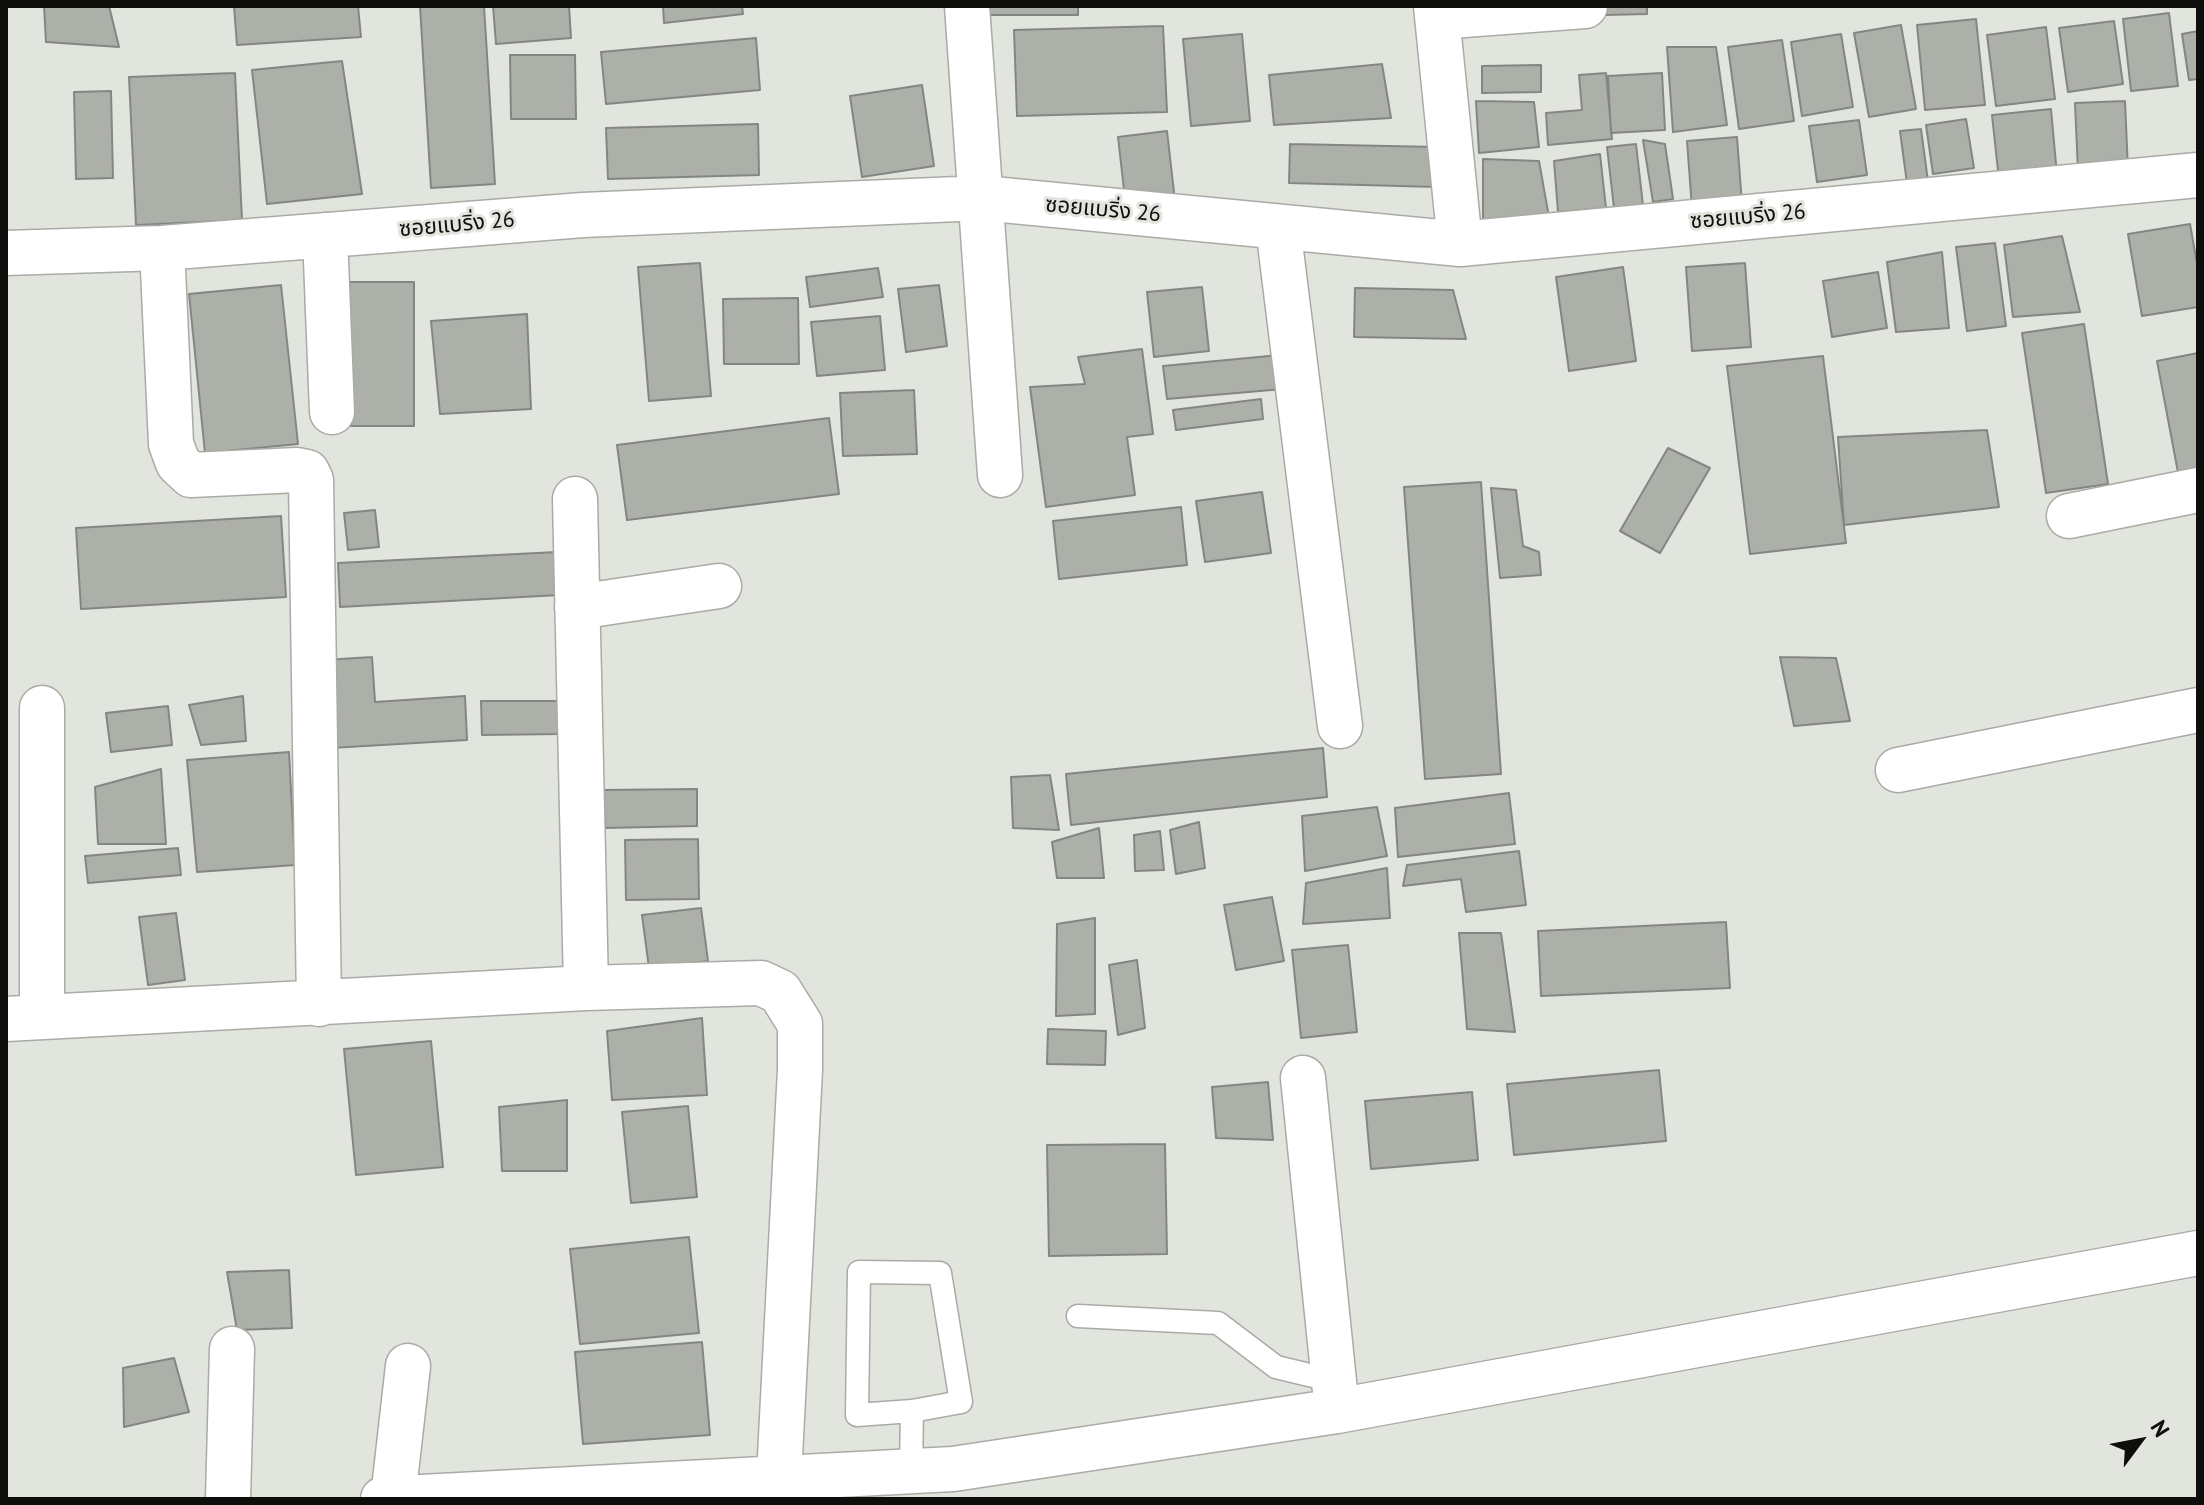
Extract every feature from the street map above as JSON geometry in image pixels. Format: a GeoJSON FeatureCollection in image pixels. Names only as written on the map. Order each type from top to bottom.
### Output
{"type":"FeatureCollection","features":[{"type":"Feature","properties":{"kind":"street"},"geometry":{"type":"LineString","coordinates":[[967,6],[1000,475]]}},
{"type":"Feature","properties":{"kind":"street"},"geometry":{"type":"LineString","coordinates":[[1460,244],[1436,12],[1585,6]]}},
{"type":"Feature","properties":{"kind":"street","name":"ซอยแบริ่ง 26"},"geometry":{"type":"LineString","coordinates":[[6,253],[162,248],[583,215],[982,198],[1460,244],[2198,175]]}},
{"type":"Feature","properties":{"kind":"street"},"geometry":{"type":"LineString","coordinates":[[1278,227],[1340,726]]}},
{"type":"Feature","properties":{"kind":"street"},"geometry":{"type":"LineString","coordinates":[[325,235],[332,412]]}},
{"type":"Feature","properties":{"kind":"street"},"geometry":{"type":"LineString","coordinates":[[162,248],[171,444],[178,463],[191,475],[297,470],[307,472],[311,480],[319,1004]]}},
{"type":"Feature","properties":{"kind":"street"},"geometry":{"type":"LineString","coordinates":[[2069,516],[2198,490]]}},
{"type":"Feature","properties":{"kind":"street"},"geometry":{"type":"LineString","coordinates":[[575,499],[586,988]]}},
{"type":"Feature","properties":{"kind":"street"},"geometry":{"type":"LineString","coordinates":[[577,607],[719,586]]}},
{"type":"Feature","properties":{"kind":"street"},"geometry":{"type":"LineString","coordinates":[[42,708],[24,1018],[586,988],[761,983],[780,992],[800,1024],[779,1476]]}},
{"type":"Feature","properties":{"kind":"street"},"geometry":{"type":"LineString","coordinates":[[1898,770],[2198,710]]}},
{"type":"Feature","properties":{"kind":"street"},"geometry":{"type":"LineString","coordinates":[[1303,1078],[1336,1396]]}},
{"type":"Feature","properties":{"kind":"street"},"geometry":{"type":"LineString","coordinates":[[408,1366],[404,1498],[779,1476],[836,1486],[941,1479],[1336,1396],[2198,1253]]}},
{"type":"Feature","properties":{"kind":"street"},"geometry":{"type":"LineString","coordinates":[[228,1499],[232,1349]]}},
{"type":"Feature","properties":{"kind":"lane"},"geometry":{"type":"LineString","coordinates":[[859,1272],[940,1273],[961,1402],[912,1411],[857,1415],[859,1272]]}},
{"type":"Feature","properties":{"kind":"lane"},"geometry":{"type":"LineString","coordinates":[[1078,1316],[1218,1323],[1276,1367],[1336,1396]]}},
{"type":"Feature","properties":{"kind":"lane"},"geometry":{"type":"LineString","coordinates":[[912,1411],[941,1479]]}},
{"type":"Feature","properties":{"kind":"building"},"geometry":{"type":"Polygon","coordinates":[[[44,6],[109,6],[119,47],[46,42],[44,6]]]}},
{"type":"Feature","properties":{"kind":"building"},"geometry":{"type":"Polygon","coordinates":[[[234,6],[358,6],[361,37],[237,45],[234,6]]]}},
{"type":"Feature","properties":{"kind":"building"},"geometry":{"type":"Polygon","coordinates":[[[420,6],[484,6],[495,184],[431,188],[420,6]]]}},
{"type":"Feature","properties":{"kind":"building"},"geometry":{"type":"Polygon","coordinates":[[[493,6],[569,6],[571,38],[496,44],[493,6]]]}},
{"type":"Feature","properties":{"kind":"building"},"geometry":{"type":"Polygon","coordinates":[[[663,6],[742,6],[743,14],[664,23],[663,6]]]}},
{"type":"Feature","properties":{"kind":"building"},"geometry":{"type":"Polygon","coordinates":[[[987,6],[1078,6],[1078,15],[987,15],[987,6]]]}},
{"type":"Feature","properties":{"kind":"building"},"geometry":{"type":"Polygon","coordinates":[[[1604,6],[1647,6],[1647,14],[1605,15],[1604,6]]]}},
{"type":"Feature","properties":{"kind":"building"},"geometry":{"type":"Polygon","coordinates":[[[2169,13],[2178,86],[2131,91],[2123,19],[2169,13]]]}},
{"type":"Feature","properties":{"kind":"building"},"geometry":{"type":"Polygon","coordinates":[[[1976,19],[1985,105],[1925,110],[1917,25],[1976,19]]]}},
{"type":"Feature","properties":{"kind":"building"},"geometry":{"type":"Polygon","coordinates":[[[2114,21],[2123,84],[2068,92],[2059,28],[2114,21]]]}},
{"type":"Feature","properties":{"kind":"building"},"geometry":{"type":"Polygon","coordinates":[[[1901,25],[1916,109],[1869,117],[1854,33],[1901,25]]]}},
{"type":"Feature","properties":{"kind":"building"},"geometry":{"type":"Polygon","coordinates":[[[1163,26],[1167,112],[1017,116],[1014,30],[1163,26]]]}},
{"type":"Feature","properties":{"kind":"building"},"geometry":{"type":"Polygon","coordinates":[[[2046,27],[2055,99],[1996,106],[1987,35],[2046,27]]]}},
{"type":"Feature","properties":{"kind":"building"},"geometry":{"type":"Polygon","coordinates":[[[2198,31],[2198,79],[2189,80],[2182,34],[2198,31]]]}},
{"type":"Feature","properties":{"kind":"building"},"geometry":{"type":"Polygon","coordinates":[[[1242,34],[1250,121],[1191,126],[1183,39],[1242,34]]]}},
{"type":"Feature","properties":{"kind":"building"},"geometry":{"type":"Polygon","coordinates":[[[1841,34],[1853,107],[1802,116],[1791,42],[1841,34]]]}},
{"type":"Feature","properties":{"kind":"building"},"geometry":{"type":"Polygon","coordinates":[[[756,38],[760,90],[606,104],[601,52],[756,38]]]}},
{"type":"Feature","properties":{"kind":"building"},"geometry":{"type":"Polygon","coordinates":[[[1782,40],[1794,121],[1739,129],[1728,47],[1782,40]]]}},
{"type":"Feature","properties":{"kind":"building"},"geometry":{"type":"Polygon","coordinates":[[[1667,47],[1716,47],[1727,125],[1673,132],[1667,47]]]}},
{"type":"Feature","properties":{"kind":"building"},"geometry":{"type":"Polygon","coordinates":[[[510,55],[575,55],[576,119],[511,119],[510,55]]]}},
{"type":"Feature","properties":{"kind":"building"},"geometry":{"type":"Polygon","coordinates":[[[342,61],[362,194],[267,204],[252,70],[342,61]]]}},
{"type":"Feature","properties":{"kind":"building"},"geometry":{"type":"Polygon","coordinates":[[[1382,64],[1391,118],[1274,125],[1269,75],[1382,64]]]}},
{"type":"Feature","properties":{"kind":"building"},"geometry":{"type":"Polygon","coordinates":[[[1541,65],[1541,92],[1482,93],[1482,66],[1541,65]]]}},
{"type":"Feature","properties":{"kind":"building"},"geometry":{"type":"Polygon","coordinates":[[[235,73],[242,220],[136,225],[129,77],[235,73]]]}},
{"type":"Feature","properties":{"kind":"building"},"geometry":{"type":"Polygon","coordinates":[[[1606,73],[1612,139],[1548,145],[1546,113],[1582,110],[1579,75],[1606,73]]]}},
{"type":"Feature","properties":{"kind":"building"},"geometry":{"type":"Polygon","coordinates":[[[1662,73],[1665,130],[1611,133],[1608,76],[1662,73]]]}},
{"type":"Feature","properties":{"kind":"building"},"geometry":{"type":"Polygon","coordinates":[[[922,85],[934,166],[862,177],[850,96],[922,85]]]}},
{"type":"Feature","properties":{"kind":"building"},"geometry":{"type":"Polygon","coordinates":[[[111,91],[113,178],[76,179],[74,92],[111,91]]]}},
{"type":"Feature","properties":{"kind":"building"},"geometry":{"type":"Polygon","coordinates":[[[1476,101],[1534,102],[1539,147],[1479,153],[1476,101]]]}},
{"type":"Feature","properties":{"kind":"building"},"geometry":{"type":"Polygon","coordinates":[[[2125,101],[2128,170],[2078,172],[2075,103],[2125,101]]]}},
{"type":"Feature","properties":{"kind":"building"},"geometry":{"type":"Polygon","coordinates":[[[2051,109],[2057,175],[1999,180],[1992,115],[2051,109]]]}},
{"type":"Feature","properties":{"kind":"building"},"geometry":{"type":"Polygon","coordinates":[[[1966,119],[1974,168],[1933,174],[1926,125],[1966,119]]]}},
{"type":"Feature","properties":{"kind":"building"},"geometry":{"type":"Polygon","coordinates":[[[1859,120],[1867,175],[1817,182],[1809,126],[1859,120]]]}},
{"type":"Feature","properties":{"kind":"building"},"geometry":{"type":"Polygon","coordinates":[[[758,124],[759,175],[608,179],[606,128],[758,124]]]}},
{"type":"Feature","properties":{"kind":"building"},"geometry":{"type":"Polygon","coordinates":[[[1921,129],[1929,189],[1908,191],[1900,131],[1921,129]]]}},
{"type":"Feature","properties":{"kind":"building"},"geometry":{"type":"Polygon","coordinates":[[[1167,131],[1175,201],[1124,190],[1118,137],[1167,131]]]}},
{"type":"Feature","properties":{"kind":"building"},"geometry":{"type":"Polygon","coordinates":[[[1737,137],[1742,204],[1692,208],[1687,141],[1737,137]]]}},
{"type":"Feature","properties":{"kind":"building"},"geometry":{"type":"Polygon","coordinates":[[[1643,140],[1665,144],[1673,199],[1653,202],[1643,140]]]}},
{"type":"Feature","properties":{"kind":"building"},"geometry":{"type":"Polygon","coordinates":[[[1290,144],[1437,147],[1436,187],[1289,183],[1290,144]]]}},
{"type":"Feature","properties":{"kind":"building"},"geometry":{"type":"Polygon","coordinates":[[[1636,144],[1643,205],[1614,208],[1607,147],[1636,144]]]}},
{"type":"Feature","properties":{"kind":"building"},"geometry":{"type":"Polygon","coordinates":[[[1600,154],[1606,208],[1558,212],[1554,161],[1600,154]]]}},
{"type":"Feature","properties":{"kind":"building"},"geometry":{"type":"Polygon","coordinates":[[[1483,159],[1539,161],[1550,223],[1483,230],[1483,159]]]}},
{"type":"Feature","properties":{"kind":"building"},"geometry":{"type":"Polygon","coordinates":[[[2190,224],[2198,269],[2198,307],[2142,316],[2128,234],[2190,224]]]}},
{"type":"Feature","properties":{"kind":"building"},"geometry":{"type":"Polygon","coordinates":[[[2062,236],[2080,312],[2013,317],[2004,245],[2062,236]]]}},
{"type":"Feature","properties":{"kind":"building"},"geometry":{"type":"Polygon","coordinates":[[[1995,243],[2006,326],[1967,331],[1956,247],[1995,243]]]}},
{"type":"Feature","properties":{"kind":"building"},"geometry":{"type":"Polygon","coordinates":[[[1942,252],[1949,328],[1896,332],[1887,262],[1942,252]]]}},
{"type":"Feature","properties":{"kind":"building"},"geometry":{"type":"Polygon","coordinates":[[[700,263],[711,396],[649,401],[638,267],[700,263]]]}},
{"type":"Feature","properties":{"kind":"building"},"geometry":{"type":"Polygon","coordinates":[[[1745,263],[1751,347],[1692,351],[1686,267],[1745,263]]]}},
{"type":"Feature","properties":{"kind":"building"},"geometry":{"type":"Polygon","coordinates":[[[1623,267],[1636,361],[1569,371],[1556,277],[1623,267]]]}},
{"type":"Feature","properties":{"kind":"building"},"geometry":{"type":"Polygon","coordinates":[[[878,268],[883,297],[810,307],[806,277],[878,268]]]}},
{"type":"Feature","properties":{"kind":"building"},"geometry":{"type":"Polygon","coordinates":[[[1878,272],[1887,328],[1832,337],[1823,281],[1878,272]]]}},
{"type":"Feature","properties":{"kind":"building"},"geometry":{"type":"Polygon","coordinates":[[[343,282],[414,282],[414,426],[344,426],[343,282]]]}},
{"type":"Feature","properties":{"kind":"building"},"geometry":{"type":"Polygon","coordinates":[[[281,285],[298,444],[205,453],[189,294],[281,285]]]}},
{"type":"Feature","properties":{"kind":"building"},"geometry":{"type":"Polygon","coordinates":[[[939,285],[947,346],[906,352],[898,289],[939,285]]]}},
{"type":"Feature","properties":{"kind":"building"},"geometry":{"type":"Polygon","coordinates":[[[1202,287],[1209,351],[1154,357],[1147,292],[1202,287]]]}},
{"type":"Feature","properties":{"kind":"building"},"geometry":{"type":"Polygon","coordinates":[[[1355,288],[1453,290],[1466,339],[1354,337],[1355,288]]]}},
{"type":"Feature","properties":{"kind":"building"},"geometry":{"type":"Polygon","coordinates":[[[798,298],[799,364],[724,364],[723,299],[798,298]]]}},
{"type":"Feature","properties":{"kind":"building"},"geometry":{"type":"Polygon","coordinates":[[[527,314],[531,409],[440,414],[431,321],[527,314]]]}},
{"type":"Feature","properties":{"kind":"building"},"geometry":{"type":"Polygon","coordinates":[[[880,316],[885,370],[817,376],[811,322],[880,316]]]}},
{"type":"Feature","properties":{"kind":"building"},"geometry":{"type":"Polygon","coordinates":[[[2084,324],[2108,484],[2046,493],[2022,333],[2084,324]]]}},
{"type":"Feature","properties":{"kind":"building"},"geometry":{"type":"Polygon","coordinates":[[[1142,349],[1153,434],[1127,437],[1135,495],[1046,507],[1030,387],[1085,384],[1078,357],[1142,349]]]}},
{"type":"Feature","properties":{"kind":"building"},"geometry":{"type":"Polygon","coordinates":[[[2198,353],[2198,480],[2180,483],[2157,361],[2198,353]]]}},
{"type":"Feature","properties":{"kind":"building"},"geometry":{"type":"Polygon","coordinates":[[[1280,355],[1283,389],[1167,399],[1163,366],[1280,355]]]}},
{"type":"Feature","properties":{"kind":"building"},"geometry":{"type":"Polygon","coordinates":[[[1823,356],[1846,543],[1750,554],[1727,366],[1823,356]]]}},
{"type":"Feature","properties":{"kind":"building"},"geometry":{"type":"Polygon","coordinates":[[[914,390],[917,454],[843,456],[840,393],[914,390]]]}},
{"type":"Feature","properties":{"kind":"building"},"geometry":{"type":"Polygon","coordinates":[[[1261,399],[1263,419],[1176,430],[1173,410],[1261,399]]]}},
{"type":"Feature","properties":{"kind":"building"},"geometry":{"type":"Polygon","coordinates":[[[829,418],[839,494],[627,520],[617,445],[829,418]]]}},
{"type":"Feature","properties":{"kind":"building"},"geometry":{"type":"Polygon","coordinates":[[[1987,430],[1999,507],[1844,525],[1838,437],[1987,430]]]}},
{"type":"Feature","properties":{"kind":"building"},"geometry":{"type":"Polygon","coordinates":[[[1668,448],[1710,468],[1660,553],[1620,531],[1668,448]]]}},
{"type":"Feature","properties":{"kind":"building"},"geometry":{"type":"Polygon","coordinates":[[[1481,482],[1501,774],[1425,779],[1404,487],[1481,482]]]}},
{"type":"Feature","properties":{"kind":"building"},"geometry":{"type":"Polygon","coordinates":[[[1491,488],[1516,490],[1523,546],[1539,552],[1541,575],[1500,578],[1491,488]]]}},
{"type":"Feature","properties":{"kind":"building"},"geometry":{"type":"Polygon","coordinates":[[[1262,492],[1271,553],[1205,562],[1196,501],[1262,492]]]}},
{"type":"Feature","properties":{"kind":"building"},"geometry":{"type":"Polygon","coordinates":[[[1181,507],[1187,565],[1059,579],[1053,521],[1181,507]]]}},
{"type":"Feature","properties":{"kind":"building"},"geometry":{"type":"Polygon","coordinates":[[[375,510],[379,547],[348,550],[344,513],[375,510]]]}},
{"type":"Feature","properties":{"kind":"building"},"geometry":{"type":"Polygon","coordinates":[[[281,516],[286,597],[81,609],[76,528],[281,516]]]}},
{"type":"Feature","properties":{"kind":"building"},"geometry":{"type":"Polygon","coordinates":[[[557,552],[559,595],[340,607],[338,563],[557,552]]]}},
{"type":"Feature","properties":{"kind":"building"},"geometry":{"type":"Polygon","coordinates":[[[372,657],[375,702],[465,696],[467,740],[331,748],[325,660],[372,657]]]}},
{"type":"Feature","properties":{"kind":"building"},"geometry":{"type":"Polygon","coordinates":[[[1780,657],[1836,658],[1850,721],[1794,726],[1780,657]]]}},
{"type":"Feature","properties":{"kind":"building"},"geometry":{"type":"Polygon","coordinates":[[[243,696],[246,741],[201,745],[189,705],[243,696]]]}},
{"type":"Feature","properties":{"kind":"building"},"geometry":{"type":"Polygon","coordinates":[[[481,701],[560,701],[560,734],[482,735],[481,701]]]}},
{"type":"Feature","properties":{"kind":"building"},"geometry":{"type":"Polygon","coordinates":[[[168,706],[172,745],[111,752],[106,713],[168,706]]]}},
{"type":"Feature","properties":{"kind":"building"},"geometry":{"type":"Polygon","coordinates":[[[1323,748],[1327,797],[1071,825],[1066,774],[1323,748]]]}},
{"type":"Feature","properties":{"kind":"building"},"geometry":{"type":"Polygon","coordinates":[[[289,752],[295,865],[197,872],[187,760],[289,752]]]}},
{"type":"Feature","properties":{"kind":"building"},"geometry":{"type":"Polygon","coordinates":[[[161,769],[166,844],[98,844],[95,787],[161,769]]]}},
{"type":"Feature","properties":{"kind":"building"},"geometry":{"type":"Polygon","coordinates":[[[1050,775],[1059,830],[1013,828],[1011,777],[1050,775]]]}},
{"type":"Feature","properties":{"kind":"building"},"geometry":{"type":"Polygon","coordinates":[[[697,789],[697,826],[605,828],[603,790],[697,789]]]}},
{"type":"Feature","properties":{"kind":"building"},"geometry":{"type":"Polygon","coordinates":[[[1509,793],[1515,844],[1398,857],[1395,808],[1509,793]]]}},
{"type":"Feature","properties":{"kind":"building"},"geometry":{"type":"Polygon","coordinates":[[[1377,807],[1387,856],[1305,871],[1302,816],[1377,807]]]}},
{"type":"Feature","properties":{"kind":"building"},"geometry":{"type":"Polygon","coordinates":[[[1199,822],[1205,868],[1176,874],[1170,830],[1199,822]]]}},
{"type":"Feature","properties":{"kind":"building"},"geometry":{"type":"Polygon","coordinates":[[[1099,828],[1104,878],[1057,878],[1052,842],[1099,828]]]}},
{"type":"Feature","properties":{"kind":"building"},"geometry":{"type":"Polygon","coordinates":[[[1160,831],[1164,870],[1135,871],[1134,835],[1160,831]]]}},
{"type":"Feature","properties":{"kind":"building"},"geometry":{"type":"Polygon","coordinates":[[[698,839],[699,899],[626,900],[625,840],[698,839]]]}},
{"type":"Feature","properties":{"kind":"building"},"geometry":{"type":"Polygon","coordinates":[[[178,848],[181,875],[88,883],[85,856],[178,848]]]}},
{"type":"Feature","properties":{"kind":"building"},"geometry":{"type":"Polygon","coordinates":[[[1519,851],[1526,905],[1466,912],[1461,879],[1403,886],[1407,865],[1519,851]]]}},
{"type":"Feature","properties":{"kind":"building"},"geometry":{"type":"Polygon","coordinates":[[[1387,868],[1390,918],[1303,924],[1306,883],[1387,868]]]}},
{"type":"Feature","properties":{"kind":"building"},"geometry":{"type":"Polygon","coordinates":[[[1272,897],[1284,961],[1236,970],[1224,905],[1272,897]]]}},
{"type":"Feature","properties":{"kind":"building"},"geometry":{"type":"Polygon","coordinates":[[[701,908],[708,961],[649,968],[642,915],[701,908]]]}},
{"type":"Feature","properties":{"kind":"building"},"geometry":{"type":"Polygon","coordinates":[[[176,913],[185,980],[148,985],[139,917],[176,913]]]}},
{"type":"Feature","properties":{"kind":"building"},"geometry":{"type":"Polygon","coordinates":[[[1095,918],[1095,1014],[1056,1016],[1057,924],[1095,918]]]}},
{"type":"Feature","properties":{"kind":"building"},"geometry":{"type":"Polygon","coordinates":[[[1726,922],[1730,988],[1541,996],[1538,931],[1726,922]]]}},
{"type":"Feature","properties":{"kind":"building"},"geometry":{"type":"Polygon","coordinates":[[[1459,933],[1501,933],[1515,1032],[1467,1029],[1459,933]]]}},
{"type":"Feature","properties":{"kind":"building"},"geometry":{"type":"Polygon","coordinates":[[[1348,945],[1357,1032],[1301,1038],[1292,950],[1348,945]]]}},
{"type":"Feature","properties":{"kind":"building"},"geometry":{"type":"Polygon","coordinates":[[[1137,960],[1145,1028],[1118,1035],[1109,965],[1137,960]]]}},
{"type":"Feature","properties":{"kind":"building"},"geometry":{"type":"Polygon","coordinates":[[[702,1018],[707,1095],[612,1100],[607,1031],[702,1018]]]}},
{"type":"Feature","properties":{"kind":"building"},"geometry":{"type":"Polygon","coordinates":[[[1048,1029],[1106,1031],[1105,1065],[1047,1064],[1048,1029]]]}},
{"type":"Feature","properties":{"kind":"building"},"geometry":{"type":"Polygon","coordinates":[[[431,1041],[443,1167],[356,1175],[344,1049],[431,1041]]]}},
{"type":"Feature","properties":{"kind":"building"},"geometry":{"type":"Polygon","coordinates":[[[1659,1070],[1666,1141],[1514,1155],[1507,1084],[1659,1070]]]}},
{"type":"Feature","properties":{"kind":"building"},"geometry":{"type":"Polygon","coordinates":[[[1268,1082],[1273,1140],[1216,1138],[1212,1087],[1268,1082]]]}},
{"type":"Feature","properties":{"kind":"building"},"geometry":{"type":"Polygon","coordinates":[[[1472,1092],[1478,1160],[1371,1169],[1365,1101],[1472,1092]]]}},
{"type":"Feature","properties":{"kind":"building"},"geometry":{"type":"Polygon","coordinates":[[[567,1100],[567,1171],[502,1171],[499,1107],[567,1100]]]}},
{"type":"Feature","properties":{"kind":"building"},"geometry":{"type":"Polygon","coordinates":[[[688,1106],[697,1197],[631,1203],[622,1112],[688,1106]]]}},
{"type":"Feature","properties":{"kind":"building"},"geometry":{"type":"Polygon","coordinates":[[[1165,1144],[1167,1254],[1049,1256],[1047,1145],[1165,1144]]]}},
{"type":"Feature","properties":{"kind":"building"},"geometry":{"type":"Polygon","coordinates":[[[689,1237],[699,1333],[580,1344],[570,1249],[689,1237]]]}},
{"type":"Feature","properties":{"kind":"building"},"geometry":{"type":"Polygon","coordinates":[[[289,1270],[292,1328],[237,1330],[227,1272],[289,1270]]]}},
{"type":"Feature","properties":{"kind":"building"},"geometry":{"type":"Polygon","coordinates":[[[702,1342],[710,1435],[583,1444],[575,1352],[702,1342]]]}},
{"type":"Feature","properties":{"kind":"building"},"geometry":{"type":"Polygon","coordinates":[[[174,1358],[189,1412],[124,1427],[123,1368],[174,1358]]]}}]}
